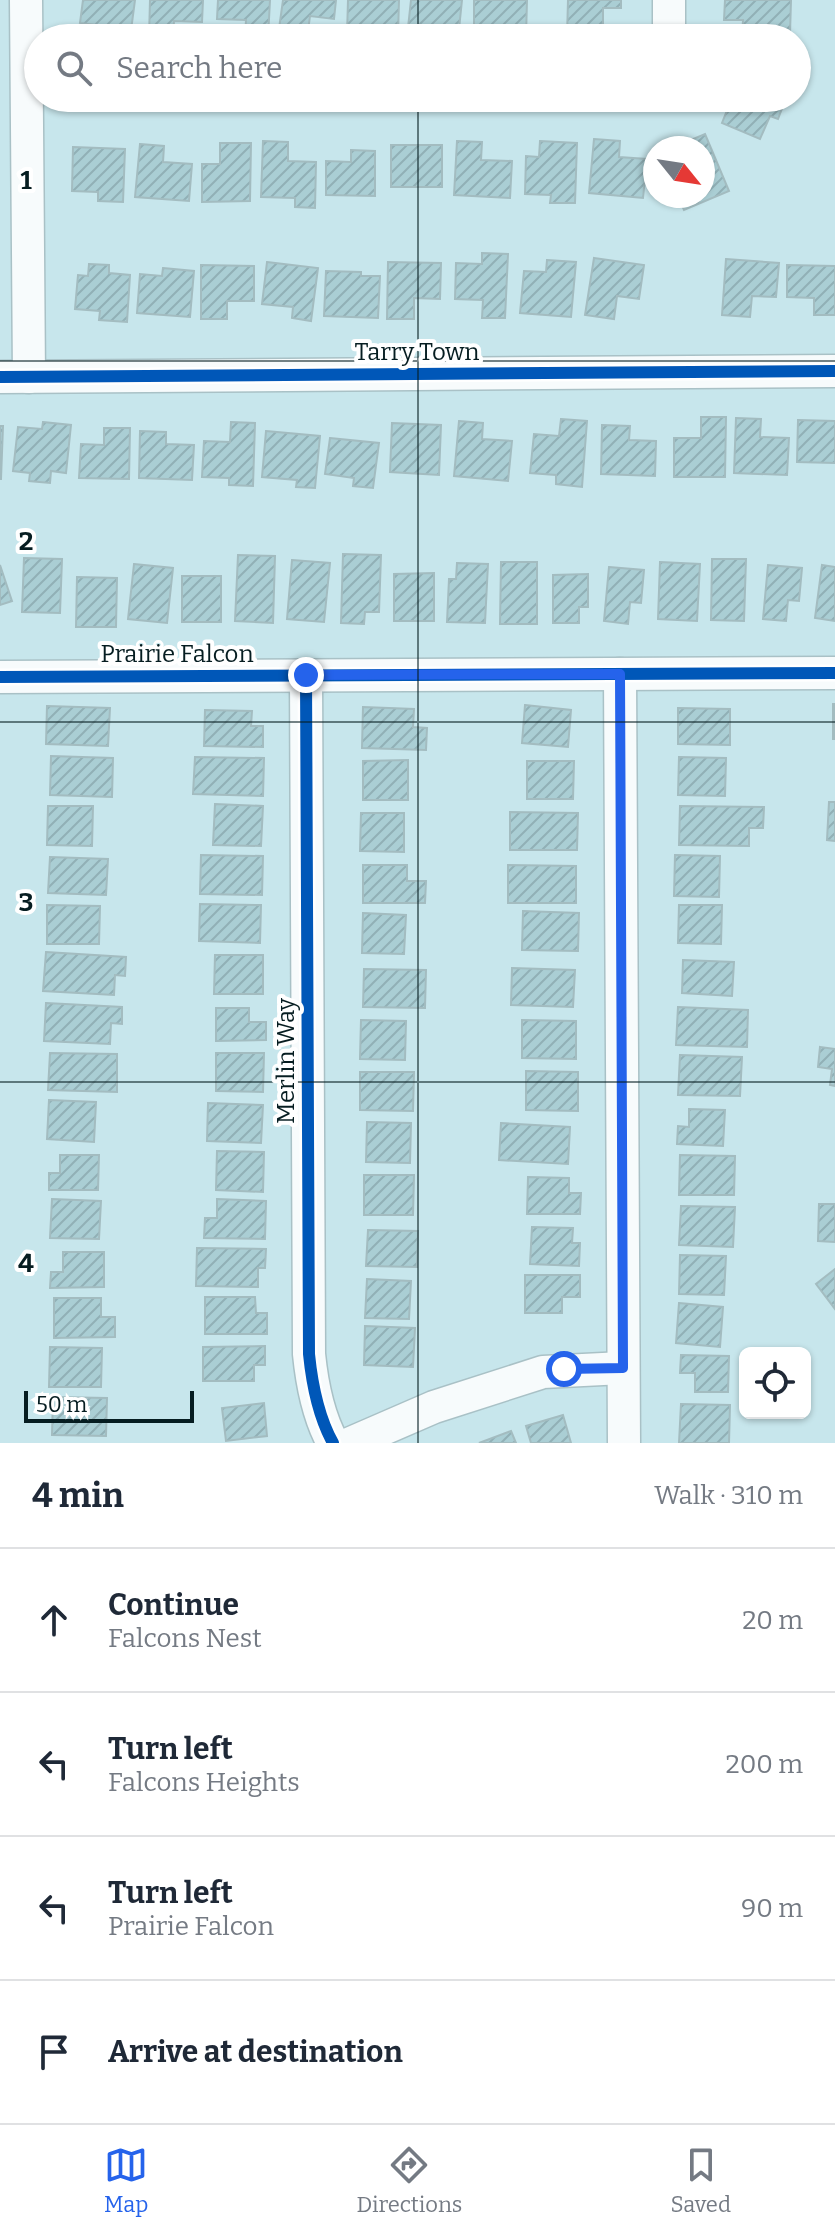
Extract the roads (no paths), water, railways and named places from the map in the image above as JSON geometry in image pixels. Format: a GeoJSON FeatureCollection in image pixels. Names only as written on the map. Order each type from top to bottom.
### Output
{"type":"FeatureCollection","features":[{"type":"Feature","properties":{"kind":"street"},"geometry":{"type":"LineString","coordinates":[[26,0],[28,24]]}},
{"type":"Feature","properties":{"kind":"street"},"geometry":{"type":"LineString","coordinates":[[669,0],[669,24]]}},
{"type":"Feature","properties":{"kind":"street"},"geometry":{"type":"LineString","coordinates":[[15,377],[32,112]]}},
{"type":"Feature","properties":{"kind":"street","name":"Tarry Town"},"geometry":{"type":"LineString","coordinates":[[15,377],[835,371]]}},
{"type":"Feature","properties":{"kind":"street","name":"Prairie Falcon"},"geometry":{"type":"LineString","coordinates":[[0,677],[835,673]]}},
{"type":"Feature","properties":{"kind":"street"},"geometry":{"type":"LineString","coordinates":[[620,674],[624,1443]]}},
{"type":"Feature","properties":{"kind":"street","name":"Merlin Way"},"geometry":{"type":"LineString","coordinates":[[306,675],[309,1354],[320,1414],[333,1443]]}},
{"type":"Feature","properties":{"kind":"street"},"geometry":{"type":"LineString","coordinates":[[351,1443],[434,1407],[543,1372],[623,1368]]}}]}
